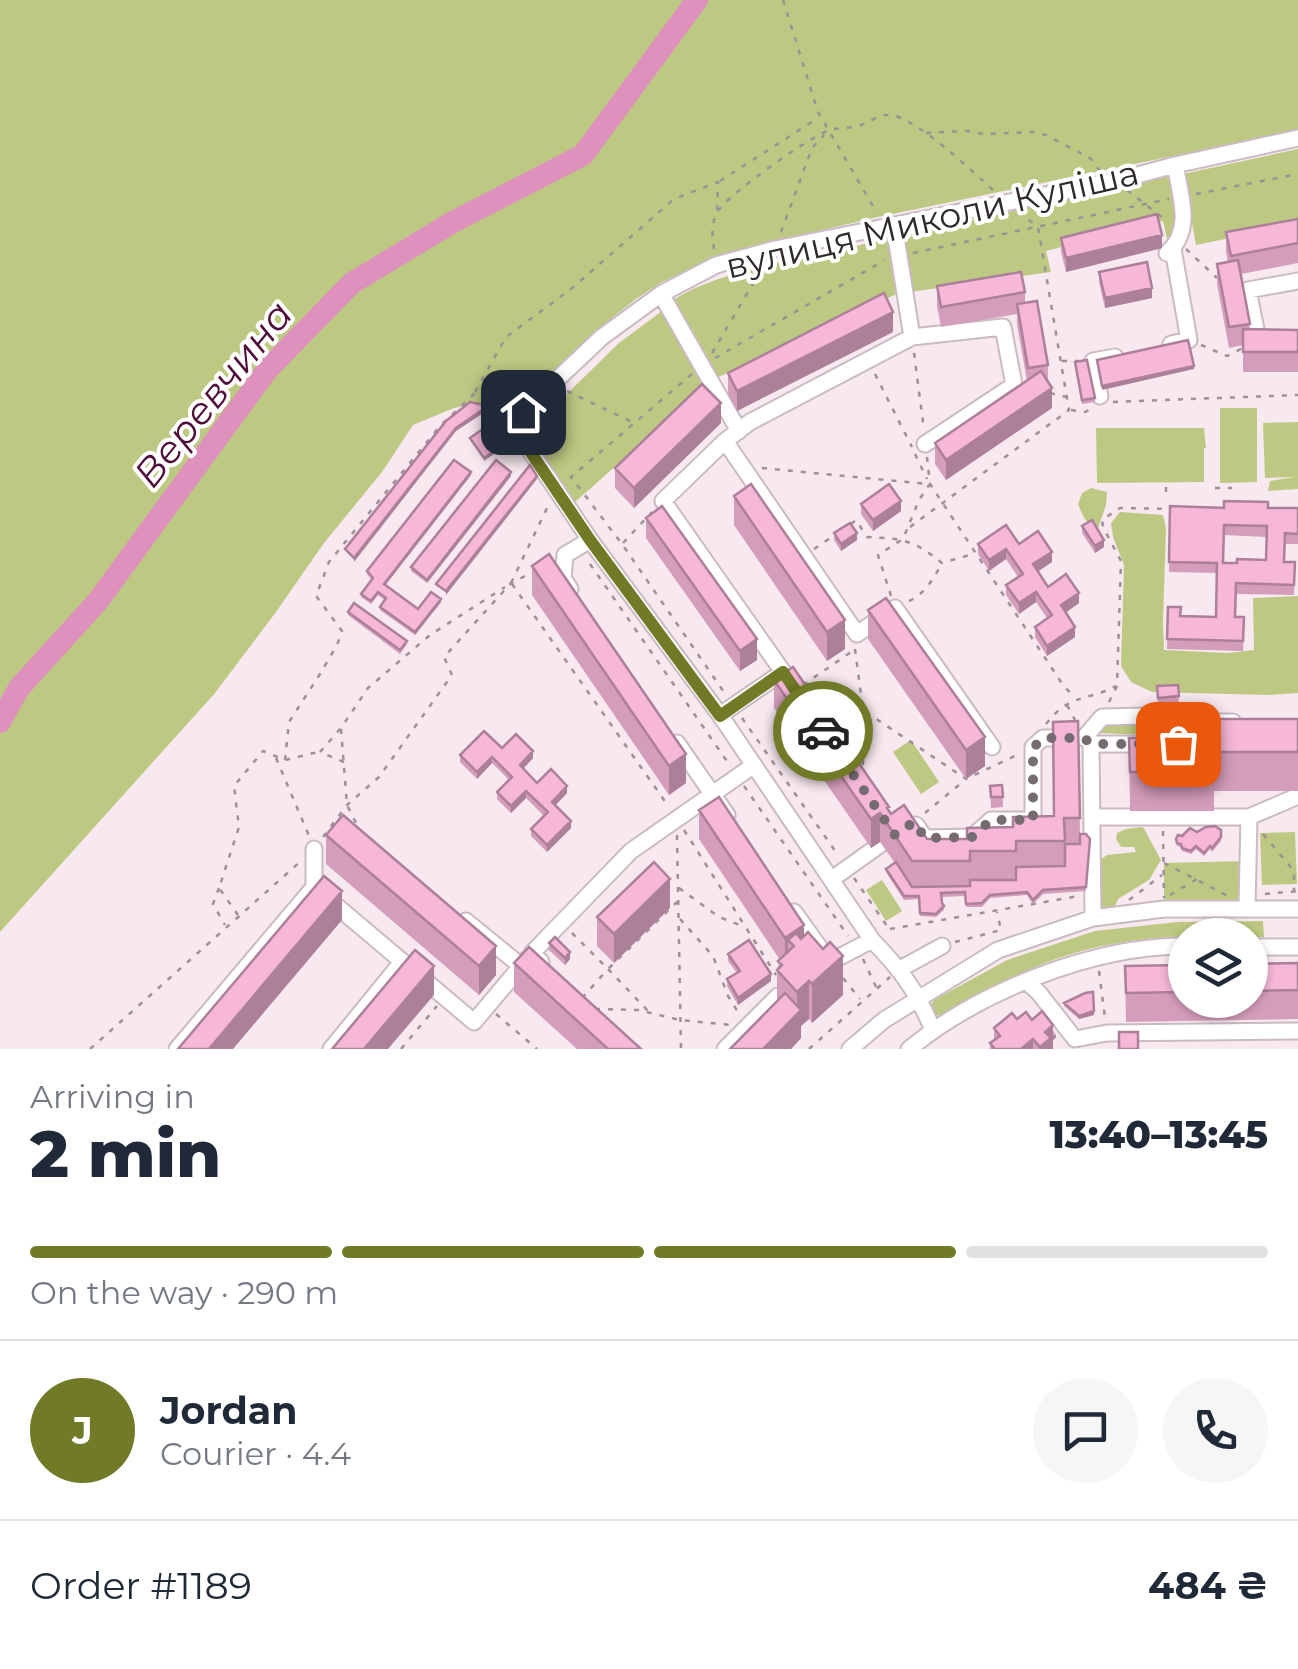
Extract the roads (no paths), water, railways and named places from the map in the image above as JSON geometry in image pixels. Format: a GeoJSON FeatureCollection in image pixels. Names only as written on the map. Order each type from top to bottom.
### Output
{"type":"FeatureCollection","features":[{"type":"Feature","properties":{"kind":"street","name":"вулиця Миколи Куліша"},"geometry":{"type":"LineString","coordinates":[[590,540],[525,444],[520,418],[602,337],[661,294],[716,266],[775,249],[1114,181],[1298,138]]}},
{"type":"Feature","properties":{"kind":"street"},"geometry":{"type":"LineString","coordinates":[[1151,348],[1189,340],[1173,248],[1183,222],[1174,165]]}},
{"type":"Feature","properties":{"kind":"street"},"geometry":{"type":"LineString","coordinates":[[888,227],[900,256],[912,337]]}},
{"type":"Feature","properties":{"kind":"street"},"geometry":{"type":"LineString","coordinates":[[1298,281],[1248,290],[1259,344],[1298,340]]}},
{"type":"Feature","properties":{"kind":"street"},"geometry":{"type":"LineString","coordinates":[[661,294],[701,366],[743,466],[858,634],[895,608],[992,747]]}},
{"type":"Feature","properties":{"kind":"street"},"geometry":{"type":"LineString","coordinates":[[796,690],[662,500],[750,422],[868,359],[912,337],[1003,327],[1014,385],[926,444]]}},
{"type":"Feature","properties":{"kind":"street"},"geometry":{"type":"LineString","coordinates":[[1100,396],[1093,362],[1132,353]]}},
{"type":"Feature","properties":{"kind":"street"},"geometry":{"type":"LineString","coordinates":[[584,609],[563,578],[564,566],[565,555],[590,540],[726,711],[754,764],[872,940],[900,969],[920,999],[933,1030]]}},
{"type":"Feature","properties":{"kind":"street"},"geometry":{"type":"LineString","coordinates":[[726,711],[783,672]]}},
{"type":"Feature","properties":{"kind":"street"},"geometry":{"type":"LineString","coordinates":[[1093,918],[1087,741],[1102,717],[1190,715],[1198,722],[1254,722]]}},
{"type":"Feature","properties":{"kind":"street"},"geometry":{"type":"LineString","coordinates":[[832,879],[914,822],[925,838],[972,837],[991,820],[1033,820],[1033,748],[1043,738],[1178,744],[1198,722]]}},
{"type":"Feature","properties":{"kind":"street"},"geometry":{"type":"LineString","coordinates":[[670,732],[734,826]]}},
{"type":"Feature","properties":{"kind":"street"},"geometry":{"type":"LineString","coordinates":[[314,887],[474,1022],[526,960],[630,851],[754,764]]}},
{"type":"Feature","properties":{"kind":"street"},"geometry":{"type":"LineString","coordinates":[[1092,817],[1248,816],[1298,796]]}},
{"type":"Feature","properties":{"kind":"street"},"geometry":{"type":"LineString","coordinates":[[1247,902],[1248,816]]}},
{"type":"Feature","properties":{"kind":"street"},"geometry":{"type":"LineString","coordinates":[[885,820],[895,835]]}},
{"type":"Feature","properties":{"kind":"street"},"geometry":{"type":"LineString","coordinates":[[177,1049],[314,887],[314,849]]}},
{"type":"Feature","properties":{"kind":"street"},"geometry":{"type":"LineString","coordinates":[[850,1049],[884,1020],[998,950],[1093,918],[1164,904],[1247,902],[1298,909]]}},
{"type":"Feature","properties":{"kind":"street"},"geometry":{"type":"LineString","coordinates":[[790,906],[830,962],[872,940]]}},
{"type":"Feature","properties":{"kind":"street"},"geometry":{"type":"LineString","coordinates":[[450,909],[556,976]]}},
{"type":"Feature","properties":{"kind":"street"},"geometry":{"type":"LineString","coordinates":[[900,969],[942,946]]}},
{"type":"Feature","properties":{"kind":"street"},"geometry":{"type":"LineString","coordinates":[[1268,947],[1298,947]]}},
{"type":"Feature","properties":{"kind":"street"},"geometry":{"type":"LineString","coordinates":[[910,1049],[933,1030],[1026,981],[1075,962],[1168,948]]}},
{"type":"Feature","properties":{"kind":"street"},"geometry":{"type":"LineString","coordinates":[[331,1049],[402,962]]}},
{"type":"Feature","properties":{"kind":"street"},"geometry":{"type":"LineString","coordinates":[[1026,981],[1075,1044],[1107,1033],[1160,1041],[1298,1032]]}},
{"type":"Feature","properties":{"kind":"street"},"geometry":{"type":"LineString","coordinates":[[724,1049],[778,996]]}},
{"type":"Feature","properties":{"kind":"waterway","name":"Веревчина"},"geometry":{"type":"LineString","coordinates":[[0,722],[19,688],[98,601],[267,370],[352,283],[453,222],[583,155],[697,0]]}}]}
